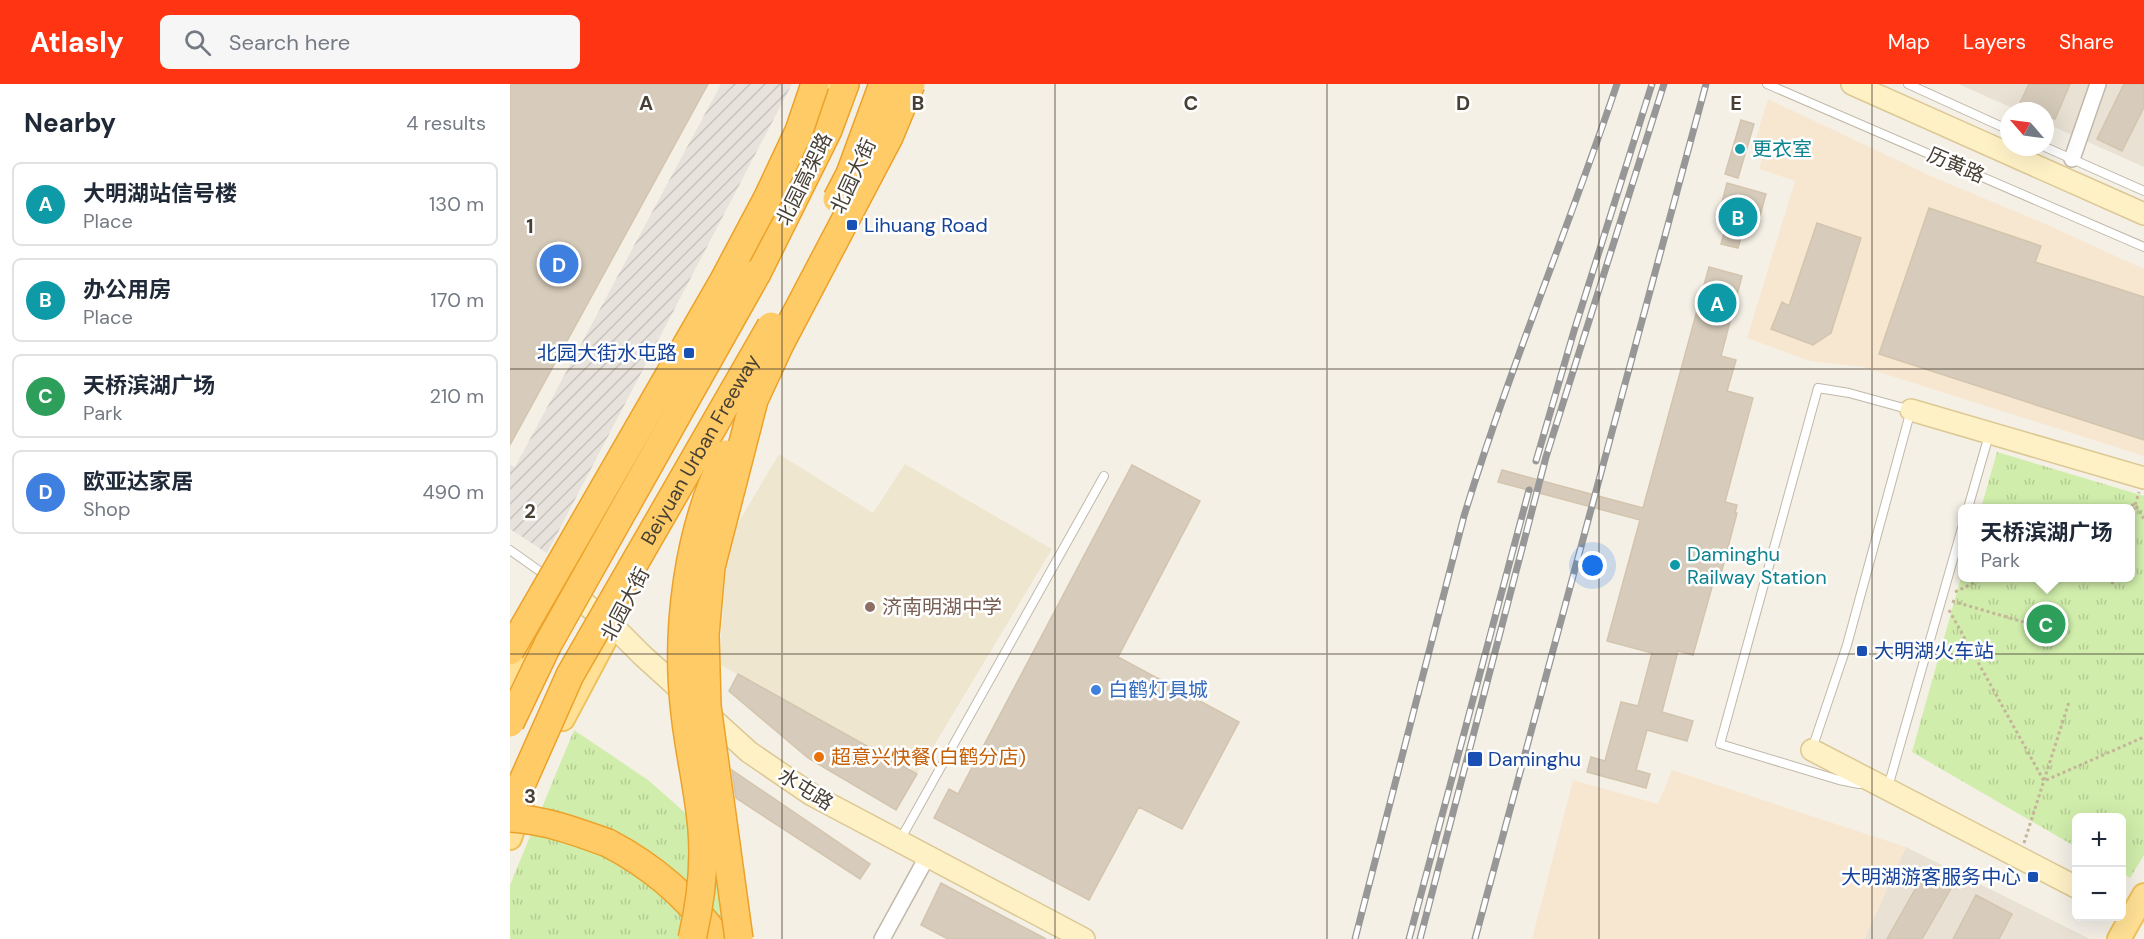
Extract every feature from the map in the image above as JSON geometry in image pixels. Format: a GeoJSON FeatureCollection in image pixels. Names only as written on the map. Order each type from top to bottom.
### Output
{"type":"FeatureCollection","features":[{"type":"Feature","properties":{"kind":"highway"},"geometry":{"type":"LineString","coordinates":[[510,651],[517,633],[593,509],[768,197],[799,131],[816,84]]}},
{"type":"Feature","properties":{"kind":"highway","name":"北园高架路"},"geometry":{"type":"LineString","coordinates":[[757,273],[828,130],[845,84]]}},
{"type":"Feature","properties":{"kind":"highway","name":"Beiyuan Urban Freeway"},"geometry":{"type":"LineString","coordinates":[[510,810],[570,675],[787,299],[850,174],[883,84]]}},
{"type":"Feature","properties":{"kind":"highway"},"geometry":{"type":"LineString","coordinates":[[850,174],[897,84]]}},
{"type":"Feature","properties":{"kind":"highway"},"geometry":{"type":"LineString","coordinates":[[692,939],[701,884],[702,829],[684,710],[682,647],[687,584],[698,532],[716,474],[780,344],[889,138],[911,84]]}},
{"type":"Feature","properties":{"kind":"highway"},"geometry":{"type":"LineString","coordinates":[[654,402],[757,273]]}},
{"type":"Feature","properties":{"kind":"highway","name":"Beiyuan Urban Freeway"},"geometry":{"type":"LineString","coordinates":[[510,723],[548,644],[757,273]]}},
{"type":"Feature","properties":{"kind":"highway"},"geometry":{"type":"LineString","coordinates":[[739,939],[707,706],[705,635],[711,567],[754,400]]}},
{"type":"Feature","properties":{"kind":"highway"},"geometry":{"type":"LineString","coordinates":[[548,644],[593,509]]}},
{"type":"Feature","properties":{"kind":"highway"},"geometry":{"type":"LineString","coordinates":[[510,818],[531,819],[571,829],[608,843],[636,858],[671,884],[705,920],[718,939]]}},
{"type":"Feature","properties":{"kind":"main road"},"geometry":{"type":"LineString","coordinates":[[510,687],[563,587],[696,360],[777,209],[813,131],[830,84]]}},
{"type":"Feature","properties":{"kind":"main road","name":"北园大街"},"geometry":{"type":"LineString","coordinates":[[510,838],[522,803],[564,717],[805,275],[858,172],[890,84]]}},
{"type":"Feature","properties":{"kind":"main road"},"geometry":{"type":"LineString","coordinates":[[2119,939],[2127,913],[2144,895]]}},
{"type":"Feature","properties":{"kind":"street","name":"历黄路"},"geometry":{"type":"LineString","coordinates":[[1852,84],[2144,214]]}},
{"type":"Feature","properties":{"kind":"street"},"geometry":{"type":"LineString","coordinates":[[2072,159],[2098,84]]}},
{"type":"Feature","properties":{"kind":"street"},"geometry":{"type":"LineString","coordinates":[[1911,410],[2144,478]]}},
{"type":"Feature","properties":{"kind":"street","name":"水屯路"},"geometry":{"type":"LineString","coordinates":[[563,587],[613,626],[749,752],[812,795],[1084,939]]}},
{"type":"Feature","properties":{"kind":"street"},"geometry":{"type":"LineString","coordinates":[[1812,750],[2072,885]]}},
{"type":"Feature","properties":{"kind":"street"},"geometry":{"type":"LineString","coordinates":[[882,939],[927,857]]}},
{"type":"Feature","properties":{"kind":"lane","name":"历黄路"},"geometry":{"type":"LineString","coordinates":[[1767,84],[2144,247]]}},
{"type":"Feature","properties":{"kind":"lane"},"geometry":{"type":"LineString","coordinates":[[1908,84],[2000,126]]}},
{"type":"Feature","properties":{"kind":"lane"},"geometry":{"type":"LineString","coordinates":[[2054,151],[2144,191]]}},
{"type":"Feature","properties":{"kind":"lane"},"geometry":{"type":"LineString","coordinates":[[1812,750],[1847,645],[1911,410],[1849,393],[1818,388],[1720,744],[1839,780],[1888,789],[1958,542]]}},
{"type":"Feature","properties":{"kind":"lane"},"geometry":{"type":"LineString","coordinates":[[1969,504],[1989,433]]}},
{"type":"Feature","properties":{"kind":"lane"},"geometry":{"type":"LineString","coordinates":[[899,842],[1104,476]]}},
{"type":"Feature","properties":{"kind":"lane"},"geometry":{"type":"LineString","coordinates":[[510,550],[563,587]]}},
{"type":"Feature","properties":{"kind":"path"},"geometry":{"type":"LineString","coordinates":[[2144,478],[2135,504],[2144,519]]}},
{"type":"Feature","properties":{"kind":"path"},"geometry":{"type":"LineString","coordinates":[[1942,598],[1976,582]]}},
{"type":"Feature","properties":{"kind":"path"},"geometry":{"type":"LineString","coordinates":[[1942,598],[2037,626]]}},
{"type":"Feature","properties":{"kind":"path"},"geometry":{"type":"LineString","coordinates":[[1942,598],[2044,781]]}},
{"type":"Feature","properties":{"kind":"path"},"geometry":{"type":"LineString","coordinates":[[2020,857],[2069,702]]}},
{"type":"Feature","properties":{"kind":"path"},"geometry":{"type":"LineString","coordinates":[[2044,781],[2144,737]]}},
{"type":"Feature","properties":{"kind":"shaded area"},"geometry":{"type":"Polygon","coordinates":[[[721,84],[792,84],[547,553],[510,529],[510,465],[515,467],[721,84]]]}},
{"type":"Feature","properties":{"kind":"shaded area"},"geometry":{"type":"Polygon","coordinates":[[[1958,84],[2144,84],[2144,167],[2054,127],[2054,102],[2000,103],[1958,84]]]}},
{"type":"Feature","properties":{"kind":"shaded area"},"geometry":{"type":"Polygon","coordinates":[[[1768,99],[1933,177],[2048,225],[2144,269],[2144,456],[1863,367],[1810,361],[1747,338],[1795,181],[1759,169],[1763,155],[1752,151],[1768,99]]]}},
{"type":"Feature","properties":{"kind":"shaded area","name":"济南明湖中学"},"geometry":{"type":"Polygon","coordinates":[[[779,454],[873,513],[905,464],[1052,549],[917,774],[719,664],[728,540],[779,454]]]}},
{"type":"Feature","properties":{"kind":"shaded area"},"geometry":{"type":"Polygon","coordinates":[[[1672,770],[1906,847],[1864,939],[1532,939],[1573,780],[1658,804],[1672,770]]]}},
{"type":"Feature","properties":{"kind":"shaded area"},"geometry":{"type":"Polygon","coordinates":[[[1906,847],[2090,939],[1864,939],[1906,847]]]}},
{"type":"Feature","properties":{"kind":"green space"},"geometry":{"type":"Polygon","coordinates":[[[1997,452],[2144,496],[2144,855],[2130,878],[2126,876],[2126,813],[2072,813],[2072,845],[1912,752],[1960,582],[2135,582],[2135,504],[1982,504],[1997,452]]]}},
{"type":"Feature","properties":{"kind":"green space"},"geometry":{"type":"Polygon","coordinates":[[[574,730],[648,780],[715,839],[726,939],[510,939],[510,885],[574,730]]]}},
{"type":"Feature","properties":{"kind":"building"},"geometry":{"type":"Polygon","coordinates":[[[510,84],[708,84],[510,445],[510,84]]]}},
{"type":"Feature","properties":{"kind":"building"},"geometry":{"type":"Polygon","coordinates":[[[2029,84],[2070,84],[2055,119],[2054,102],[2020,102],[2029,84]]]}},
{"type":"Feature","properties":{"kind":"building"},"geometry":{"type":"Polygon","coordinates":[[[2124,84],[2144,84],[2144,107],[2122,151],[2097,139],[2124,84]]]}},
{"type":"Feature","properties":{"kind":"building","name":"更衣室"},"geometry":{"type":"Polygon","coordinates":[[[1741,120],[1754,124],[1738,178],[1725,174],[1741,120]]]}},
{"type":"Feature","properties":{"kind":"building"},"geometry":{"type":"Polygon","coordinates":[[[1727,183],[1766,194],[1759,219],[1747,215],[1738,248],[1721,244],[1731,209],[1721,206],[1727,183]]]}},
{"type":"Feature","properties":{"kind":"building"},"geometry":{"type":"Polygon","coordinates":[[[1929,208],[2041,246],[2035,262],[2144,297],[2144,440],[1879,354],[1929,208]]]}},
{"type":"Feature","properties":{"kind":"building"},"geometry":{"type":"Polygon","coordinates":[[[1817,223],[1861,238],[1831,333],[1813,345],[1771,329],[1782,302],[1789,306],[1817,223]]]}},
{"type":"Feature","properties":{"kind":"building","name":"Daminghu Railway Station"},"geometry":{"type":"Polygon","coordinates":[[[1709,267],[1742,276],[1721,356],[1736,360],[1727,391],[1753,398],[1725,502],[1737,505],[1735,513],[1737,513],[1720,578],[1715,576],[1693,655],[1678,651],[1662,712],[1693,721],[1687,741],[1647,730],[1636,770],[1650,774],[1646,788],[1587,772],[1591,757],[1605,761],[1621,702],[1638,706],[1652,653],[1607,641],[1640,520],[1498,482],[1502,470],[1643,508],[1709,267]]]}},
{"type":"Feature","properties":{"kind":"building","name":"白鹤灯具城"},"geometry":{"type":"Polygon","coordinates":[[[1132,465],[1200,501],[1118,657],[1239,722],[1182,829],[1139,807],[1089,900],[934,818],[949,789],[958,794],[1132,465]]]}},
{"type":"Feature","properties":{"kind":"building"},"geometry":{"type":"Polygon","coordinates":[[[738,674],[917,774],[896,810],[808,758],[729,691],[738,674]]]}},
{"type":"Feature","properties":{"kind":"building"},"geometry":{"type":"Polygon","coordinates":[[[732,770],[870,864],[860,879],[736,798],[732,770]]]}},
{"type":"Feature","properties":{"kind":"building"},"geometry":{"type":"Polygon","coordinates":[[[1926,870],[1953,885],[1922,939],[1887,939],[1926,870]]]}},
{"type":"Feature","properties":{"kind":"building"},"geometry":{"type":"Polygon","coordinates":[[[941,883],[1046,939],[948,939],[921,925],[941,883]]]}},
{"type":"Feature","properties":{"kind":"building"},"geometry":{"type":"Polygon","coordinates":[[[1976,895],[2012,914],[1999,939],[1953,939],[1976,895]]]}},
{"type":"Feature","properties":{"kind":"railway"},"geometry":{"type":"LineString","coordinates":[[1355,939],[1464,516],[1500,407],[1617,84]]}},
{"type":"Feature","properties":{"kind":"railway"},"geometry":{"type":"LineString","coordinates":[[1536,461],[1574,331],[1652,84]]}},
{"type":"Feature","properties":{"kind":"railway"},"geometry":{"type":"LineString","coordinates":[[1420,939],[1546,457],[1664,84]]}},
{"type":"Feature","properties":{"kind":"railway"},"geometry":{"type":"LineString","coordinates":[[1475,939],[1706,84]]}},
{"type":"Feature","properties":{"kind":"railway"},"geometry":{"type":"LineString","coordinates":[[1409,939],[1529,490]]}},
{"type":"Feature","properties":{"kind":"place","name":"更衣室"},"geometry":{"type":"Point","coordinates":[1740,149]}},
{"type":"Feature","properties":{"kind":"place","name":"办公用房"},"geometry":{"type":"Point","coordinates":[1738,217]}},
{"type":"Feature","properties":{"kind":"place","name":"Lihuang Road"},"geometry":{"type":"Point","coordinates":[852,225]}},
{"type":"Feature","properties":{"kind":"place","name":"欧亚达家居"},"geometry":{"type":"Point","coordinates":[559,264]}},
{"type":"Feature","properties":{"kind":"place","name":"大明湖站信号楼"},"geometry":{"type":"Point","coordinates":[1717,303]}},
{"type":"Feature","properties":{"kind":"place","name":"北园大街水屯路"},"geometry":{"type":"Point","coordinates":[689,353]}},
{"type":"Feature","properties":{"kind":"place","name":"Daminghu Railway Station"},"geometry":{"type":"Point","coordinates":[1675,565]}},
{"type":"Feature","properties":{"kind":"place","name":"济南明湖中学"},"geometry":{"type":"Point","coordinates":[870,607]}},
{"type":"Feature","properties":{"kind":"place","name":"天桥滨湖广场"},"geometry":{"type":"Point","coordinates":[2046,624]}},
{"type":"Feature","properties":{"kind":"place","name":"大明湖火车站"},"geometry":{"type":"Point","coordinates":[1862,651]}},
{"type":"Feature","properties":{"kind":"place","name":"白鹤灯具城"},"geometry":{"type":"Point","coordinates":[1096,690]}},
{"type":"Feature","properties":{"kind":"place","name":"超意兴快餐(白鹤分店)"},"geometry":{"type":"Point","coordinates":[819,757]}},
{"type":"Feature","properties":{"kind":"place","name":"Daminghu"},"geometry":{"type":"Point","coordinates":[1475,759]}},
{"type":"Feature","properties":{"kind":"place","name":"大明湖游客服务中心"},"geometry":{"type":"Point","coordinates":[2033,877]}}]}
